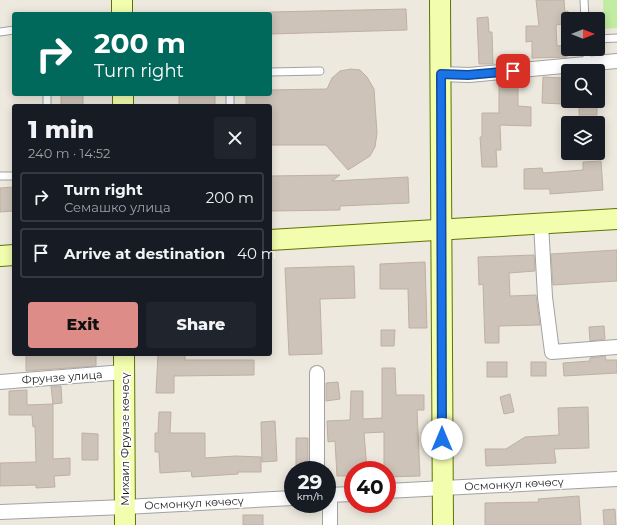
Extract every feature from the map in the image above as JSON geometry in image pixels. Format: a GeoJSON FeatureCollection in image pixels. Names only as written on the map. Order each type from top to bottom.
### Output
{"type":"FeatureCollection","features":[{"type":"Feature","properties":{"kind":"street"},"geometry":{"type":"LineString","coordinates":[[122,0],[122,12]]}},
{"type":"Feature","properties":{"kind":"street"},"geometry":{"type":"LineString","coordinates":[[440,0],[443,525]]}},
{"type":"Feature","properties":{"kind":"street"},"geometry":{"type":"LineString","coordinates":[[587,64],[617,61]]}},
{"type":"Feature","properties":{"kind":"street"},"geometry":{"type":"LineString","coordinates":[[441,74],[468,75],[561,66]]}},
{"type":"Feature","properties":{"kind":"street"},"geometry":{"type":"LineString","coordinates":[[272,240],[617,219]]}},
{"type":"Feature","properties":{"kind":"street"},"geometry":{"type":"LineString","coordinates":[[541,223],[545,297],[552,352],[617,347]]}},
{"type":"Feature","properties":{"kind":"street"},"geometry":{"type":"LineString","coordinates":[[0,256],[12,255]]}},
{"type":"Feature","properties":{"kind":"street","name":"Фрунзе улица"},"geometry":{"type":"LineString","coordinates":[[0,382],[124,363]]}},
{"type":"Feature","properties":{"kind":"street","name":"Михаил Фрунзе көчөсү"},"geometry":{"type":"LineString","coordinates":[[124,363],[125,516]]}},
{"type":"Feature","properties":{"kind":"street"},"geometry":{"type":"LineString","coordinates":[[317,373],[317,461]]}},
{"type":"Feature","properties":{"kind":"street","name":"Осмонкул көчөсү"},"geometry":{"type":"LineString","coordinates":[[396,490],[617,479]]}},
{"type":"Feature","properties":{"kind":"street","name":"Осмонкул көчөсү"},"geometry":{"type":"LineString","coordinates":[[0,512],[125,516],[284,499]]}},
{"type":"Feature","properties":{"kind":"street"},"geometry":{"type":"LineString","coordinates":[[330,513],[330,525]]}},
{"type":"Feature","properties":{"kind":"lane"},"geometry":{"type":"LineString","coordinates":[[584,0],[585,12]]}},
{"type":"Feature","properties":{"kind":"lane"},"geometry":{"type":"LineString","coordinates":[[0,32],[12,30]]}},
{"type":"Feature","properties":{"kind":"lane"},"geometry":{"type":"LineString","coordinates":[[605,39],[617,38]]}},
{"type":"Feature","properties":{"kind":"lane"},"geometry":{"type":"LineString","coordinates":[[586,56],[587,64]]}},
{"type":"Feature","properties":{"kind":"lane"},"geometry":{"type":"LineString","coordinates":[[272,72],[320,71]]}},
{"type":"Feature","properties":{"kind":"lane"},"geometry":{"type":"LineString","coordinates":[[0,176],[12,176]]}},
{"type":"Feature","properties":{"kind":"green space"},"geometry":{"type":"Polygon","coordinates":[[[603,0],[617,0],[617,28],[605,29],[605,12],[603,12],[603,0]]]}},
{"type":"Feature","properties":{"kind":"building"},"geometry":{"type":"Polygon","coordinates":[[[536,0],[564,0],[565,12],[561,12],[561,24],[556,25],[557,46],[561,46],[561,56],[567,57],[532,58],[532,41],[526,42],[526,26],[539,26],[536,0]]]}},
{"type":"Feature","properties":{"kind":"building"},"geometry":{"type":"Polygon","coordinates":[[[406,9],[407,30],[272,34],[272,12],[270,12],[406,9]]]}},
{"type":"Feature","properties":{"kind":"building"},"geometry":{"type":"Polygon","coordinates":[[[488,17],[489,32],[492,32],[493,64],[479,64],[477,18],[488,17]]]}},
{"type":"Feature","properties":{"kind":"building"},"geometry":{"type":"Polygon","coordinates":[[[351,69],[360,70],[367,77],[374,89],[377,133],[375,147],[370,156],[348,170],[326,145],[272,145],[272,104],[246,104],[246,96],[272,96],[272,90],[327,89],[332,78],[340,71],[351,69]]]}},
{"type":"Feature","properties":{"kind":"building"},"geometry":{"type":"Polygon","coordinates":[[[543,77],[561,78],[561,104],[542,103],[543,77]]]}},
{"type":"Feature","properties":{"kind":"building"},"geometry":{"type":"Polygon","coordinates":[[[499,82],[518,82],[518,106],[531,107],[531,126],[500,125],[501,150],[496,150],[497,167],[482,167],[480,137],[482,137],[482,113],[499,113],[499,82]]]}},
{"type":"Feature","properties":{"kind":"building"},"geometry":{"type":"Polygon","coordinates":[[[61,96],[83,96],[83,104],[61,104],[61,96]]]}},
{"type":"Feature","properties":{"kind":"building"},"geometry":{"type":"Polygon","coordinates":[[[179,96],[215,96],[215,104],[179,104],[179,96]]]}},
{"type":"Feature","properties":{"kind":"building"},"geometry":{"type":"Polygon","coordinates":[[[579,108],[597,108],[597,115],[579,115],[579,108]]]}},
{"type":"Feature","properties":{"kind":"building"},"geometry":{"type":"Polygon","coordinates":[[[601,161],[603,190],[550,194],[550,189],[524,189],[524,169],[542,168],[543,173],[583,170],[583,162],[601,161]]]}},
{"type":"Feature","properties":{"kind":"building"},"geometry":{"type":"Polygon","coordinates":[[[340,175],[332,181],[408,177],[409,203],[340,206],[340,210],[272,211],[272,176],[340,175]]]}},
{"type":"Feature","properties":{"kind":"building"},"geometry":{"type":"Polygon","coordinates":[[[12,187],[12,211],[0,212],[0,188],[12,187]]]}},
{"type":"Feature","properties":{"kind":"building"},"geometry":{"type":"Polygon","coordinates":[[[617,250],[617,281],[553,285],[551,254],[617,250]]]}},
{"type":"Feature","properties":{"kind":"building"},"geometry":{"type":"Polygon","coordinates":[[[534,255],[535,271],[509,273],[510,296],[536,295],[540,325],[499,326],[499,343],[485,343],[483,284],[479,285],[478,257],[534,255]]]}},
{"type":"Feature","properties":{"kind":"building"},"geometry":{"type":"Polygon","coordinates":[[[425,262],[427,328],[409,328],[408,289],[380,289],[380,264],[425,262]]]}},
{"type":"Feature","properties":{"kind":"building"},"geometry":{"type":"Polygon","coordinates":[[[354,266],[355,298],[320,299],[322,354],[289,355],[285,268],[354,266]]]}},
{"type":"Feature","properties":{"kind":"building"},"geometry":{"type":"Polygon","coordinates":[[[604,326],[605,339],[590,341],[589,327],[604,326]]]}},
{"type":"Feature","properties":{"kind":"building"},"geometry":{"type":"Polygon","coordinates":[[[381,330],[395,330],[394,346],[381,346],[381,330]]]}},
{"type":"Feature","properties":{"kind":"building"},"geometry":{"type":"Polygon","coordinates":[[[26,356],[96,356],[96,366],[26,371],[26,356]]]}},
{"type":"Feature","properties":{"kind":"building"},"geometry":{"type":"Polygon","coordinates":[[[158,356],[185,356],[185,360],[254,360],[254,375],[174,376],[174,393],[156,393],[158,356]]]}},
{"type":"Feature","properties":{"kind":"building"},"geometry":{"type":"Polygon","coordinates":[[[605,356],[606,360],[617,360],[617,373],[564,376],[563,363],[590,361],[590,358],[605,356]]]}},
{"type":"Feature","properties":{"kind":"building"},"geometry":{"type":"Polygon","coordinates":[[[487,362],[507,362],[507,377],[487,377],[487,362]]]}},
{"type":"Feature","properties":{"kind":"building"},"geometry":{"type":"Polygon","coordinates":[[[531,362],[546,362],[546,376],[531,376],[531,362]]]}},
{"type":"Feature","properties":{"kind":"building"},"geometry":{"type":"Polygon","coordinates":[[[382,368],[395,368],[396,395],[424,395],[424,410],[417,410],[420,476],[396,477],[396,461],[384,461],[384,432],[364,433],[366,461],[344,461],[344,476],[337,476],[335,441],[328,442],[327,421],[350,420],[351,391],[363,391],[363,419],[382,418],[382,368]]]}},
{"type":"Feature","properties":{"kind":"building"},"geometry":{"type":"Polygon","coordinates":[[[338,382],[340,399],[326,401],[326,383],[338,382]]]}},
{"type":"Feature","properties":{"kind":"building"},"geometry":{"type":"Polygon","coordinates":[[[51,386],[61,386],[62,403],[53,404],[51,386]]]}},
{"type":"Feature","properties":{"kind":"building"},"geometry":{"type":"Polygon","coordinates":[[[27,390],[27,405],[53,404],[53,459],[70,458],[70,475],[54,476],[55,487],[36,488],[36,485],[0,486],[0,463],[36,462],[35,426],[33,427],[32,415],[9,415],[9,391],[27,390]]]}},
{"type":"Feature","properties":{"kind":"building"},"geometry":{"type":"Polygon","coordinates":[[[510,394],[514,412],[504,414],[500,397],[510,394]]]}},
{"type":"Feature","properties":{"kind":"building"},"geometry":{"type":"Polygon","coordinates":[[[588,407],[589,448],[554,449],[556,463],[486,466],[485,449],[506,449],[525,437],[559,435],[558,408],[588,407]]]}},
{"type":"Feature","properties":{"kind":"building"},"geometry":{"type":"Polygon","coordinates":[[[159,412],[171,412],[170,433],[205,433],[205,458],[236,456],[261,457],[261,472],[238,472],[238,474],[192,477],[191,471],[160,473],[159,452],[155,452],[155,433],[158,433],[159,412]]]}},
{"type":"Feature","properties":{"kind":"building"},"geometry":{"type":"Polygon","coordinates":[[[275,421],[277,461],[262,462],[261,422],[275,421]]]}},
{"type":"Feature","properties":{"kind":"building"},"geometry":{"type":"Polygon","coordinates":[[[82,433],[98,434],[98,460],[82,460],[82,433]]]}},
{"type":"Feature","properties":{"kind":"building"},"geometry":{"type":"Polygon","coordinates":[[[296,438],[308,438],[308,461],[296,461],[296,438]]]}},
{"type":"Feature","properties":{"kind":"building"},"geometry":{"type":"Polygon","coordinates":[[[579,496],[581,525],[485,525],[485,503],[539,502],[538,499],[579,496]]]}},
{"type":"Feature","properties":{"kind":"building"},"geometry":{"type":"Polygon","coordinates":[[[615,509],[616,525],[604,525],[603,510],[615,509]]]}},
{"type":"Feature","properties":{"kind":"building"},"geometry":{"type":"Polygon","coordinates":[[[243,515],[263,515],[263,525],[243,525],[243,515]]]}},
{"type":"Feature","properties":{"kind":"route"},"geometry":{"type":"LineString","coordinates":[[442,439],[441,74],[468,75],[513,71]]}}]}
